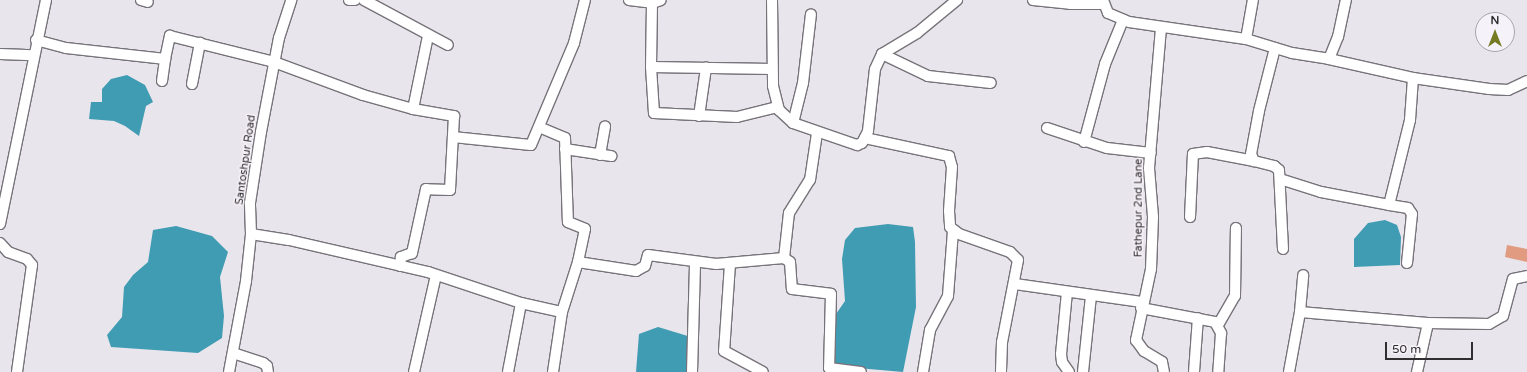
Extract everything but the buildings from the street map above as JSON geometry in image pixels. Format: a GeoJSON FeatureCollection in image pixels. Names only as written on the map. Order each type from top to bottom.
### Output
{"type":"FeatureCollection","features":[{"type":"Feature","properties":{"kind":"street"},"geometry":{"type":"LineString","coordinates":[[0,224],[36,40],[46,0]]}},
{"type":"Feature","properties":{"kind":"street","name":"Santoshpur Road"},"geometry":{"type":"LineString","coordinates":[[229,372],[246,281],[251,234],[250,203],[274,62],[291,0]]}},
{"type":"Feature","properties":{"kind":"street"},"geometry":{"type":"LineString","coordinates":[[349,0],[355,0]]}},
{"type":"Feature","properties":{"kind":"street"},"geometry":{"type":"LineString","coordinates":[[364,0],[428,36],[448,45]]}},
{"type":"Feature","properties":{"kind":"street"},"geometry":{"type":"LineString","coordinates":[[453,137],[531,145],[574,44],[585,0]]}},
{"type":"Feature","properties":{"kind":"street"},"geometry":{"type":"LineString","coordinates":[[629,0],[656,1],[651,67],[654,113],[737,117],[777,107]]}},
{"type":"Feature","properties":{"kind":"street"},"geometry":{"type":"LineString","coordinates":[[772,0],[772,69],[777,107],[793,123],[817,133],[857,145],[866,138],[875,69],[882,54],[917,33],[957,0]]}},
{"type":"Feature","properties":{"kind":"street"},"geometry":{"type":"LineString","coordinates":[[1033,0],[1070,4],[1103,2],[1108,13],[1122,20],[1161,28],[1246,39],[1275,48],[1413,78],[1489,89],[1508,90],[1527,82]]}},
{"type":"Feature","properties":{"kind":"street"},"geometry":{"type":"LineString","coordinates":[[1246,39],[1253,0]]}},
{"type":"Feature","properties":{"kind":"street"},"geometry":{"type":"LineString","coordinates":[[1329,59],[1338,37],[1346,0]]}},
{"type":"Feature","properties":{"kind":"street"},"geometry":{"type":"LineString","coordinates":[[793,123],[803,83],[811,14]]}},
{"type":"Feature","properties":{"kind":"street"},"geometry":{"type":"LineString","coordinates":[[1084,142],[1105,64],[1122,20]]}},
{"type":"Feature","properties":{"kind":"street","name":"Fathepur 2nd Lane"},"geometry":{"type":"LineString","coordinates":[[1161,28],[1151,153],[1153,243],[1151,269],[1142,305],[1136,340],[1138,347],[1162,362],[1164,372]]}},
{"type":"Feature","properties":{"kind":"street"},"geometry":{"type":"LineString","coordinates":[[162,81],[170,36],[274,62],[363,95],[413,109],[454,116],[450,190],[426,189],[412,253],[401,257],[400,266]]}},
{"type":"Feature","properties":{"kind":"street"},"geometry":{"type":"LineString","coordinates":[[413,109],[428,36]]}},
{"type":"Feature","properties":{"kind":"street"},"geometry":{"type":"LineString","coordinates":[[36,40],[66,48],[165,59]]}},
{"type":"Feature","properties":{"kind":"street"},"geometry":{"type":"LineString","coordinates":[[192,84],[200,43]]}},
{"type":"Feature","properties":{"kind":"street"},"geometry":{"type":"LineString","coordinates":[[1254,161],[1251,154],[1258,117],[1275,48]]}},
{"type":"Feature","properties":{"kind":"street"},"geometry":{"type":"LineString","coordinates":[[0,54],[33,55]]}},
{"type":"Feature","properties":{"kind":"street"},"geometry":{"type":"LineString","coordinates":[[882,54],[928,76],[991,83]]}},
{"type":"Feature","properties":{"kind":"street"},"geometry":{"type":"LineString","coordinates":[[651,67],[772,69]]}},
{"type":"Feature","properties":{"kind":"street"},"geometry":{"type":"LineString","coordinates":[[699,116],[706,68]]}},
{"type":"Feature","properties":{"kind":"street"},"geometry":{"type":"LineString","coordinates":[[1389,205],[1410,120],[1413,78]]}},
{"type":"Feature","properties":{"kind":"street"},"geometry":{"type":"LineString","coordinates":[[600,155],[605,126]]}},
{"type":"Feature","properties":{"kind":"street"},"geometry":{"type":"LineString","coordinates":[[539,127],[565,138],[568,222],[584,229],[578,262],[562,312],[552,372]]}},
{"type":"Feature","properties":{"kind":"street"},"geometry":{"type":"LineString","coordinates":[[1046,128],[1084,142],[1151,153]]}},
{"type":"Feature","properties":{"kind":"street"},"geometry":{"type":"LineString","coordinates":[[784,258],[789,213],[810,180],[817,133]]}},
{"type":"Feature","properties":{"kind":"street"},"geometry":{"type":"LineString","coordinates":[[866,138],[949,156],[952,167],[949,222],[953,231],[948,296],[930,330],[923,372]]}},
{"type":"Feature","properties":{"kind":"street"},"geometry":{"type":"LineString","coordinates":[[565,149],[611,156]]}},
{"type":"Feature","properties":{"kind":"street"},"geometry":{"type":"LineString","coordinates":[[1190,217],[1193,154],[1207,152],[1277,167],[1280,179],[1283,249]]}},
{"type":"Feature","properties":{"kind":"street"},"geometry":{"type":"LineString","coordinates":[[1280,179],[1329,194],[1408,208],[1412,214],[1407,263]]}},
{"type":"Feature","properties":{"kind":"street"},"geometry":{"type":"LineString","coordinates":[[1218,325],[1235,296],[1236,228]]}},
{"type":"Feature","properties":{"kind":"street"},"geometry":{"type":"LineString","coordinates":[[953,231],[1015,256],[1018,266],[1002,342],[1001,372]]}},
{"type":"Feature","properties":{"kind":"street"},"geometry":{"type":"LineString","coordinates":[[251,234],[289,240],[436,275],[521,303],[562,312]]}},
{"type":"Feature","properties":{"kind":"street"},"geometry":{"type":"LineString","coordinates":[[0,243],[8,252],[27,259],[32,265],[17,372]]}},
{"type":"Feature","properties":{"kind":"street"},"geometry":{"type":"LineString","coordinates":[[578,262],[636,271],[645,266],[648,255],[695,262],[730,264],[784,258],[790,262],[792,289],[831,294],[829,368],[861,372]]}},
{"type":"Feature","properties":{"kind":"street"},"geometry":{"type":"LineString","coordinates":[[692,372],[695,262]]}},
{"type":"Feature","properties":{"kind":"street"},"geometry":{"type":"LineString","coordinates":[[730,264],[724,351],[763,372]]}},
{"type":"Feature","properties":{"kind":"street"},"geometry":{"type":"LineString","coordinates":[[414,372],[436,275]]}},
{"type":"Feature","properties":{"kind":"street"},"geometry":{"type":"LineString","coordinates":[[1289,372],[1300,312],[1303,275]]}},
{"type":"Feature","properties":{"kind":"street"},"geometry":{"type":"LineString","coordinates":[[1300,312],[1428,323],[1474,325],[1496,322],[1506,309],[1513,279],[1527,276]]}},
{"type":"Feature","properties":{"kind":"street"},"geometry":{"type":"LineString","coordinates":[[1015,284],[1142,305],[1211,320],[1218,325],[1221,333],[1218,372]]}},
{"type":"Feature","properties":{"kind":"street"},"geometry":{"type":"LineString","coordinates":[[1067,292],[1061,354],[1062,362],[1068,372]]}},
{"type":"Feature","properties":{"kind":"street"},"geometry":{"type":"LineString","coordinates":[[1084,372],[1091,296]]}},
{"type":"Feature","properties":{"kind":"street"},"geometry":{"type":"LineString","coordinates":[[508,372],[521,303]]}},
{"type":"Feature","properties":{"kind":"street"},"geometry":{"type":"LineString","coordinates":[[1194,372],[1198,318]]}},
{"type":"Feature","properties":{"kind":"street"},"geometry":{"type":"LineString","coordinates":[[1417,372],[1428,323]]}},
{"type":"Feature","properties":{"kind":"street"},"geometry":{"type":"LineString","coordinates":[[232,353],[263,363],[267,366],[268,372]]}},
{"type":"Feature","properties":{"kind":"water"},"geometry":{"type":"Polygon","coordinates":[[[127,75],[145,85],[153,102],[146,106],[139,136],[125,126],[114,121],[89,119],[91,102],[102,102],[102,89],[111,79],[127,75]]]}},
{"type":"Feature","properties":{"kind":"water"},"geometry":{"type":"Polygon","coordinates":[[[1385,220],[1397,225],[1401,237],[1400,265],[1354,267],[1354,239],[1368,223],[1385,220]]]}},
{"type":"Feature","properties":{"kind":"water"},"geometry":{"type":"Polygon","coordinates":[[[888,224],[913,227],[915,242],[916,307],[903,372],[835,366],[836,314],[845,301],[842,259],[845,240],[855,228],[888,224]]]}},
{"type":"Feature","properties":{"kind":"water"},"geometry":{"type":"Polygon","coordinates":[[[176,226],[212,236],[228,252],[220,277],[224,316],[222,338],[198,353],[111,347],[107,335],[122,317],[124,287],[133,275],[148,262],[153,230],[176,226]]]}},
{"type":"Feature","properties":{"kind":"water"},"geometry":{"type":"Polygon","coordinates":[[[658,327],[691,337],[692,372],[636,372],[639,334],[658,327]]]}}]}
